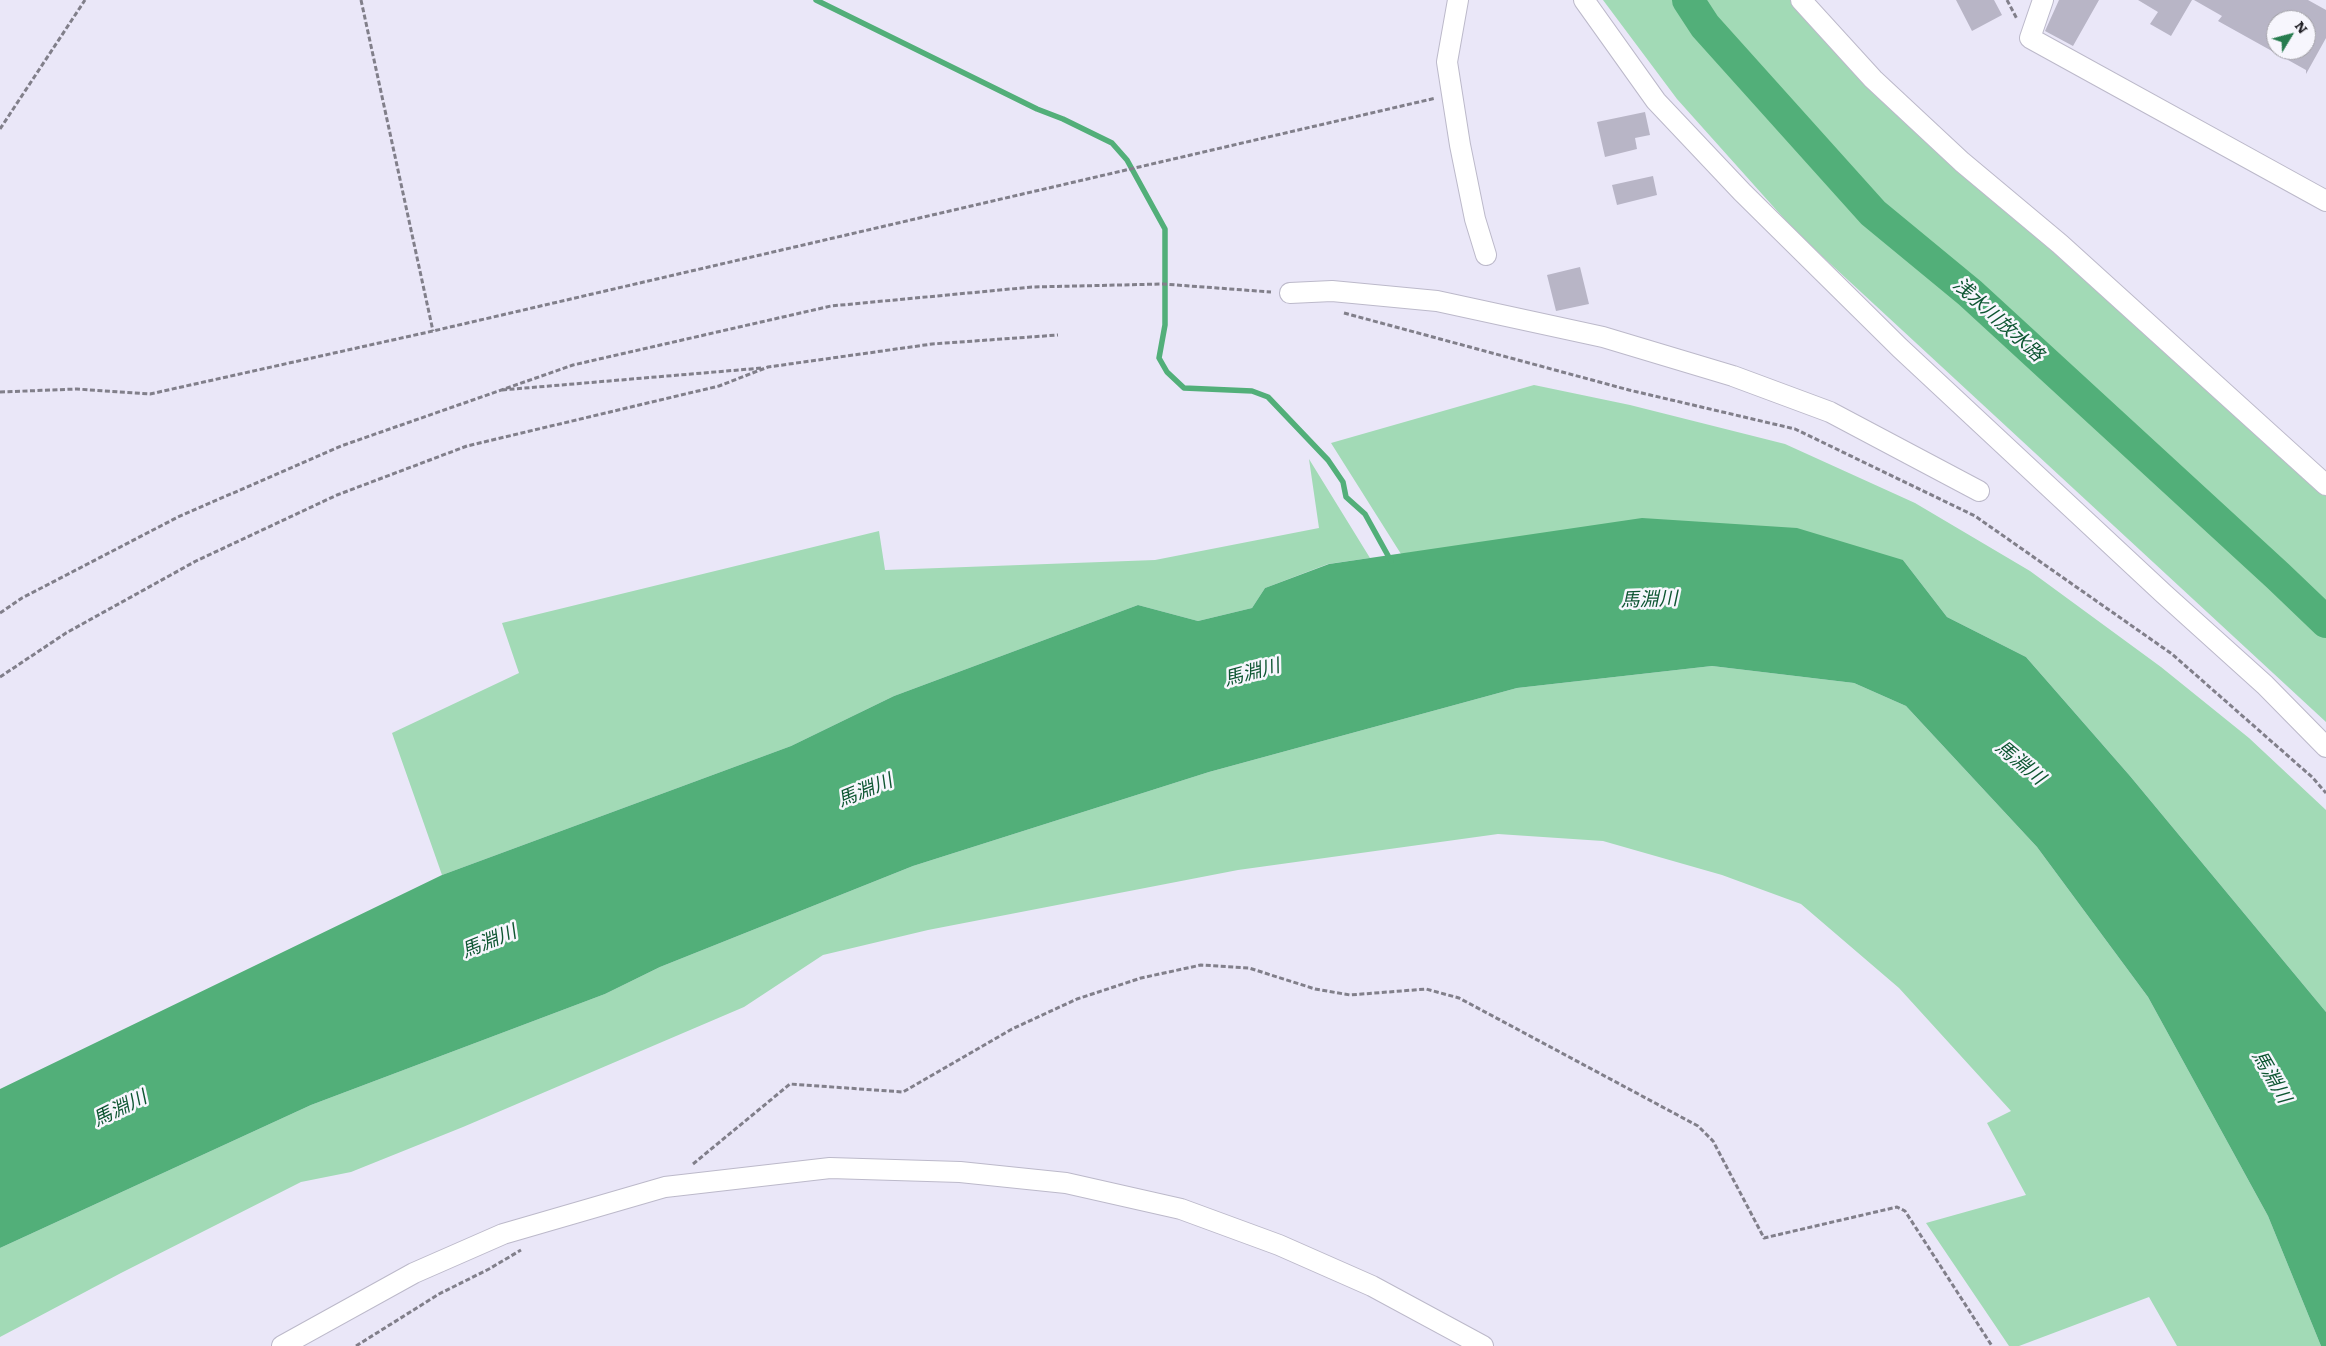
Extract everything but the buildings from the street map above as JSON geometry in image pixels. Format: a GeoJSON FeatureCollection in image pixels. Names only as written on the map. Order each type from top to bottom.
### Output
{"type":"FeatureCollection","features":[{"type":"Feature","properties":{"kind":"street"},"geometry":{"type":"LineString","coordinates":[[1458,0],[1447,62],[1451,95],[1475,219],[1486,255]]}},
{"type":"Feature","properties":{"kind":"street"},"geometry":{"type":"LineString","coordinates":[[1584,0],[1656,101],[1742,192],[1900,348],[2164,594],[2266,685],[2326,746]]}},
{"type":"Feature","properties":{"kind":"street"},"geometry":{"type":"LineString","coordinates":[[1801,0],[1873,79],[1962,162],[2060,244],[2326,485]]}},
{"type":"Feature","properties":{"kind":"street"},"geometry":{"type":"LineString","coordinates":[[2043,0],[2030,38],[2326,200]]}},
{"type":"Feature","properties":{"kind":"street"},"geometry":{"type":"LineString","coordinates":[[1290,293],[1332,291],[1436,301],[1525,319],[1612,340],[1733,376],[1830,412],[1979,491]]}},
{"type":"Feature","properties":{"kind":"street"},"geometry":{"type":"LineString","coordinates":[[282,1346],[414,1273],[503,1234],[665,1187],[830,1168],[960,1172],[1066,1183],[1180,1209],[1279,1245],[1372,1286],[1483,1346]]}},
{"type":"Feature","properties":{"kind":"path"},"geometry":{"type":"LineString","coordinates":[[0,129],[85,0]]}},
{"type":"Feature","properties":{"kind":"path"},"geometry":{"type":"LineString","coordinates":[[361,0],[433,330]]}},
{"type":"Feature","properties":{"kind":"path"},"geometry":{"type":"LineString","coordinates":[[0,392],[77,388],[150,394],[1451,95]]}},
{"type":"Feature","properties":{"kind":"path"},"geometry":{"type":"LineString","coordinates":[[0,612],[22,598],[178,517],[341,446],[573,365],[831,306],[1032,287],[1163,284],[1290,293]]}},
{"type":"Feature","properties":{"kind":"path"},"geometry":{"type":"LineString","coordinates":[[1338,311],[1629,390],[1795,429],[1967,512],[2172,654],[2312,777],[2326,793]]}},
{"type":"Feature","properties":{"kind":"path"},"geometry":{"type":"LineString","coordinates":[[494,391],[768,367],[932,344],[1058,335]]}},
{"type":"Feature","properties":{"kind":"path"},"geometry":{"type":"LineString","coordinates":[[0,677],[66,633],[196,561],[337,495],[467,446],[719,386],[768,367]]}},
{"type":"Feature","properties":{"kind":"path"},"geometry":{"type":"LineString","coordinates":[[665,1187],[790,1084],[903,1092],[1012,1029],[1077,999],[1141,978],[1201,965],[1249,968],[1315,989],[1350,995],[1426,989],[1459,998],[1698,1126],[1713,1141],[1764,1238],[1897,1207],[1905,1210],[1992,1346]]}},
{"type":"Feature","properties":{"kind":"path"},"geometry":{"type":"LineString","coordinates":[[356,1346],[439,1294],[489,1269],[522,1249]]}},
{"type":"Feature","properties":{"kind":"shaded area"},"geometry":{"type":"Polygon","coordinates":[[[1603,0],[1794,0],[2148,336],[2326,496],[2326,722],[1796,232],[1677,99],[1603,0]]]}},
{"type":"Feature","properties":{"kind":"shaded area"},"geometry":{"type":"Polygon","coordinates":[[[1534,385],[1630,405],[1785,444],[1915,503],[2030,571],[2161,667],[2249,738],[2326,810],[2326,1012],[2130,776],[2026,657],[1947,617],[1903,560],[1445,548],[1401,554],[1331,443],[1534,385]]]}},
{"type":"Feature","properties":{"kind":"shaded area"},"geometry":{"type":"Polygon","coordinates":[[[1309,459],[1370,558],[1328,564],[1265,588],[1252,608],[1198,621],[1138,605],[894,696],[791,746],[442,875],[392,733],[519,673],[502,623],[879,531],[885,570],[1155,560],[1319,528],[1309,459]]]}},
{"type":"Feature","properties":{"kind":"shaded area"},"geometry":{"type":"Polygon","coordinates":[[[1712,666],[1854,683],[1906,706],[2037,847],[2148,997],[2268,1216],[2321,1346],[2177,1346],[2149,1297],[2019,1346],[2009,1346],[1926,1223],[2026,1195],[1987,1123],[2011,1111],[1899,988],[1801,904],[1722,875],[1603,841],[1498,834],[1238,870],[928,930],[823,955],[744,1007],[463,1127],[351,1172],[301,1182],[121,1273],[0,1337],[0,1248],[311,1105],[605,994],[660,967],[913,866],[1209,772],[1517,688],[1712,666]]]}},
{"type":"Feature","properties":{"kind":"water","name":"馬淵川"},"geometry":{"type":"Polygon","coordinates":[[[1642,518],[1797,528],[1903,560],[1947,617],[2026,657],[2130,776],[2326,1012],[2326,1346],[2321,1346],[2268,1216],[2148,997],[2037,847],[1906,706],[1854,683],[1712,666],[1517,688],[1209,772],[913,866],[660,967],[605,994],[311,1105],[0,1248],[0,1089],[442,875],[791,746],[894,696],[1138,605],[1198,621],[1252,608],[1265,588],[1329,564],[1642,518]]]}},
{"type":"Feature","properties":{"kind":"waterway"},"geometry":{"type":"LineString","coordinates":[[816,0],[1037,109],[1063,119],[1112,143],[1127,160],[1165,229],[1165,325],[1159,358],[1167,372],[1184,388],[1252,391],[1268,397],[1328,460],[1343,482],[1346,497],[1365,514],[1391,561]]}},
{"type":"Feature","properties":{"kind":"waterway","name":"浅水川放水路"},"geometry":{"type":"LineString","coordinates":[[1688,0],[1705,26],[1873,213],[1970,293],[2326,622]]}}]}
